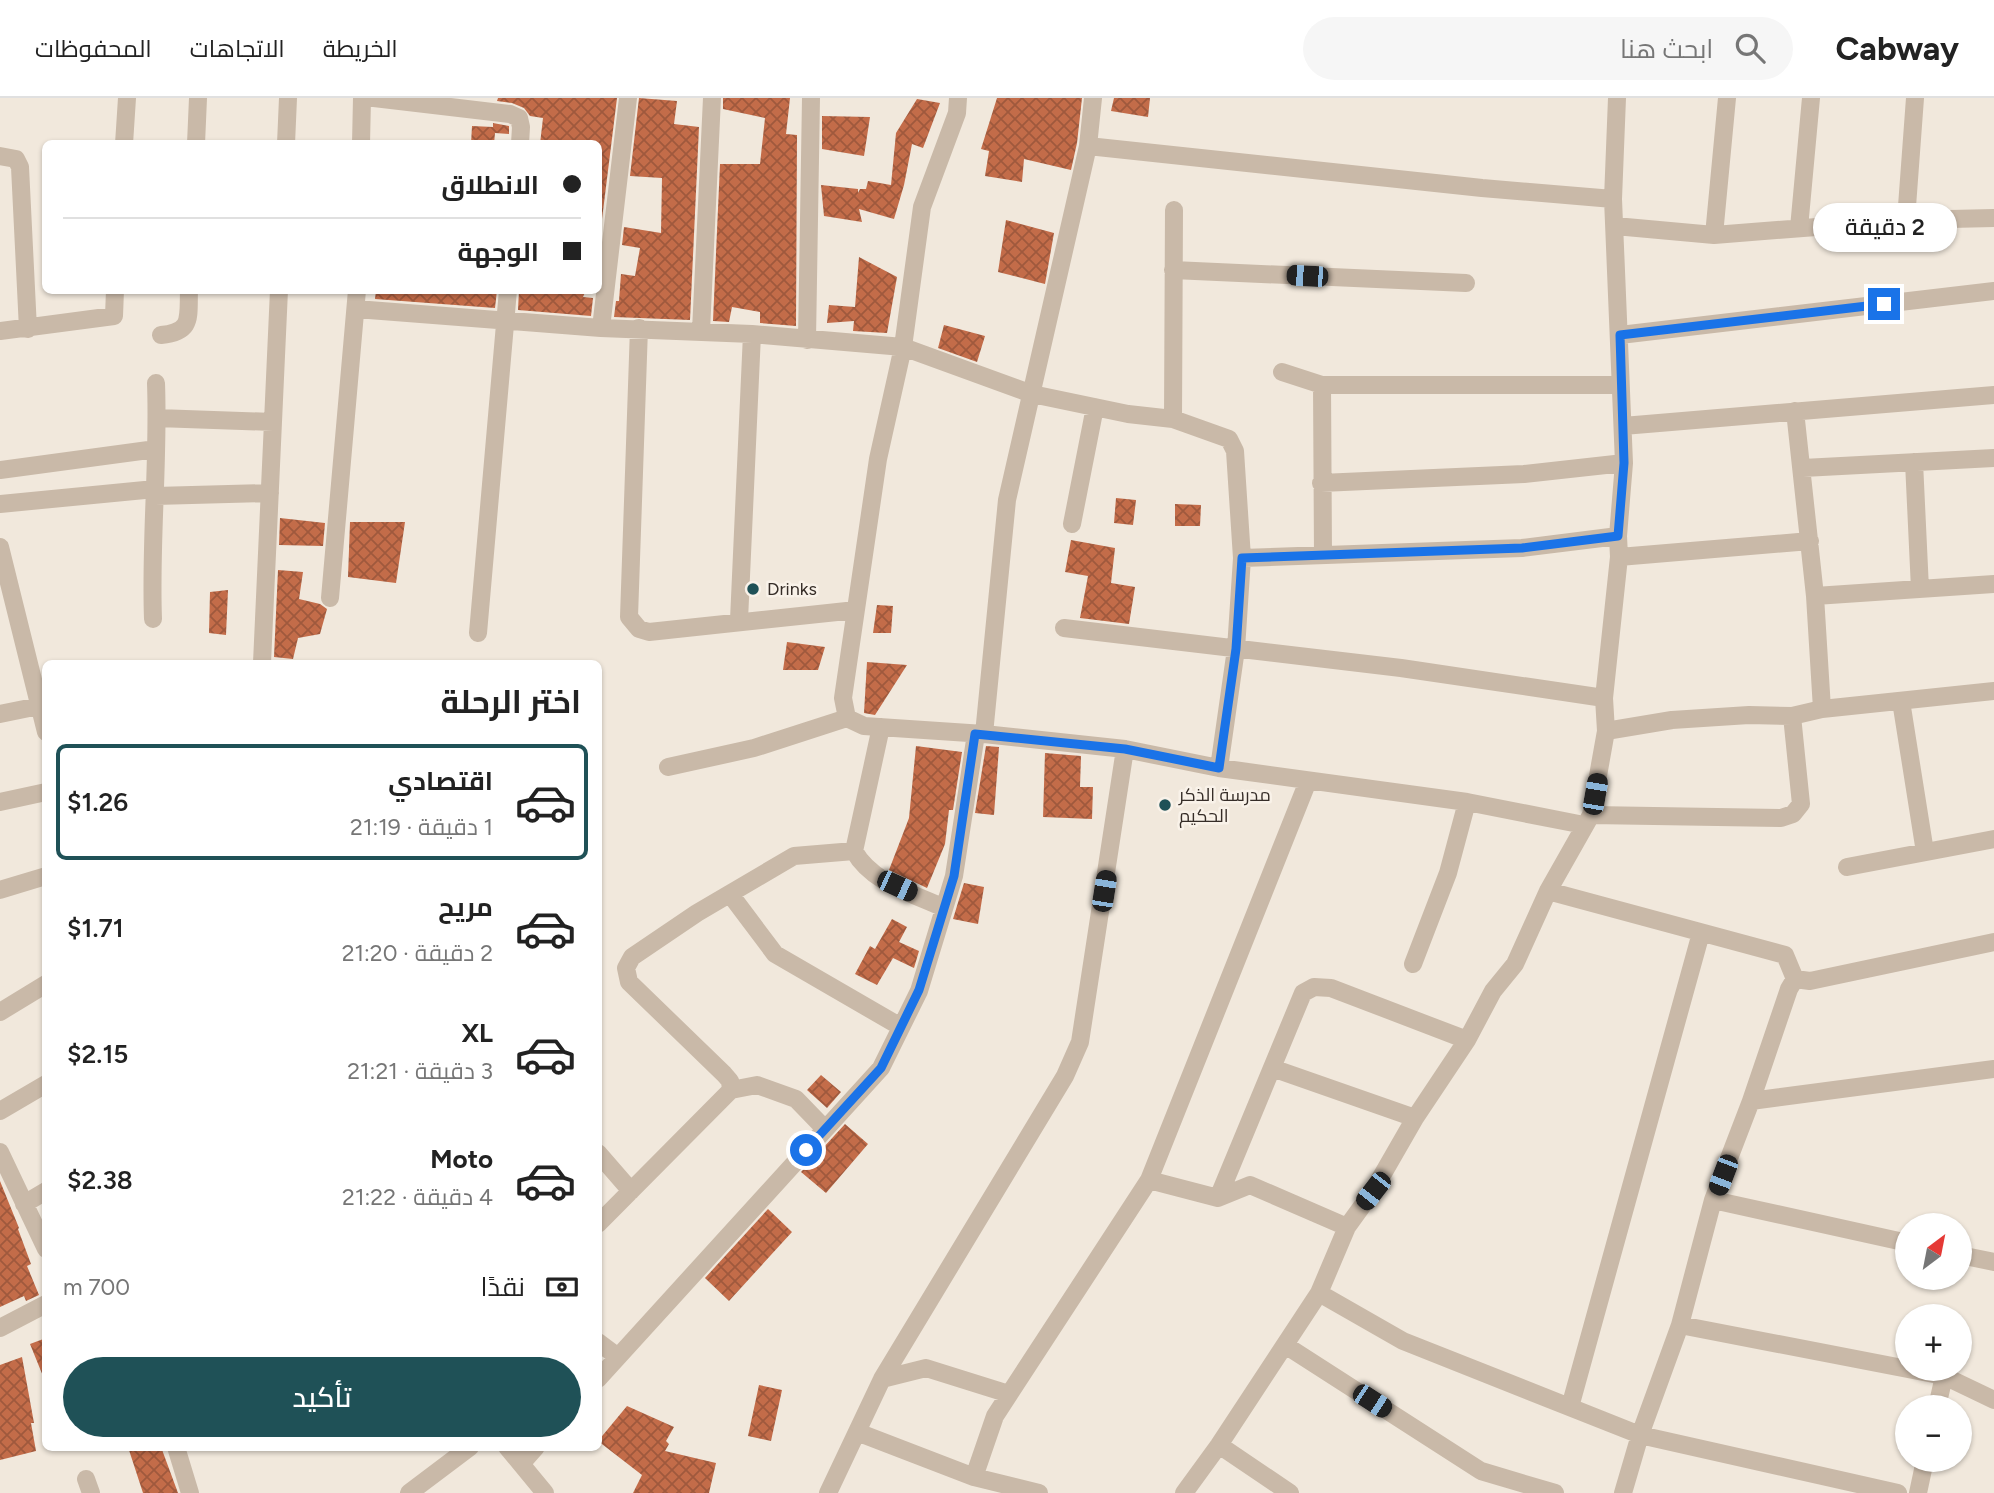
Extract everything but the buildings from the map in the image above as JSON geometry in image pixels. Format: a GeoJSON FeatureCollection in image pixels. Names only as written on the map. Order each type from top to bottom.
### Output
{"type":"FeatureCollection","features":[{"type":"Feature","properties":{"kind":"street"},"geometry":{"type":"LineString","coordinates":[[124,140],[127,98]]}},
{"type":"Feature","properties":{"kind":"street"},"geometry":{"type":"LineString","coordinates":[[196,140],[198,98]]}},
{"type":"Feature","properties":{"kind":"street"},"geometry":{"type":"LineString","coordinates":[[286,140],[288,98]]}},
{"type":"Feature","properties":{"kind":"street"},"geometry":{"type":"LineString","coordinates":[[360,140],[362,98]]}},
{"type":"Feature","properties":{"kind":"street"},"geometry":{"type":"LineString","coordinates":[[374,98],[510,114],[519,118],[520,140]]}},
{"type":"Feature","properties":{"kind":"street"},"geometry":{"type":"LineString","coordinates":[[601,328],[628,98]]}},
{"type":"Feature","properties":{"kind":"street"},"geometry":{"type":"LineString","coordinates":[[701,331],[712,98]]}},
{"type":"Feature","properties":{"kind":"street"},"geometry":{"type":"LineString","coordinates":[[807,340],[811,98]]}},
{"type":"Feature","properties":{"kind":"street"},"geometry":{"type":"LineString","coordinates":[[847,718],[843,698],[878,459],[903,346],[922,207],[957,113],[958,98]]}},
{"type":"Feature","properties":{"kind":"street"},"geometry":{"type":"LineString","coordinates":[[602,1375],[881,1068],[919,990],[954,876],[980,734],[1007,500],[1088,146],[1093,98]]}},
{"type":"Feature","properties":{"kind":"street"},"geometry":{"type":"LineString","coordinates":[[1184,1493],[1219,1445],[1319,1293],[1347,1227],[1373,1191],[1415,1118],[1468,1040],[1493,991],[1515,964],[1548,891],[1588,820],[1606,731],[1604,698],[1619,556],[1624,463],[1614,199],[1617,98]]}},
{"type":"Feature","properties":{"kind":"street"},"geometry":{"type":"LineString","coordinates":[[1714,235],[1727,98]]}},
{"type":"Feature","properties":{"kind":"street"},"geometry":{"type":"LineString","coordinates":[[1798,228],[1811,98]]}},
{"type":"Feature","properties":{"kind":"street"},"geometry":{"type":"LineString","coordinates":[[1906,220],[1915,98]]}},
{"type":"Feature","properties":{"kind":"street"},"geometry":{"type":"LineString","coordinates":[[1088,146],[1482,188],[1614,199]]}},
{"type":"Feature","properties":{"kind":"street"},"geometry":{"type":"LineString","coordinates":[[0,156],[16,159],[20,167],[28,329]]}},
{"type":"Feature","properties":{"kind":"street"},"geometry":{"type":"LineString","coordinates":[[1173,419],[1174,210]]}},
{"type":"Feature","properties":{"kind":"street"},"geometry":{"type":"LineString","coordinates":[[1615,226],[1714,235],[1906,220],[1994,218]]}},
{"type":"Feature","properties":{"kind":"street"},"geometry":{"type":"LineString","coordinates":[[1173,270],[1466,283]]}},
{"type":"Feature","properties":{"kind":"street"},"geometry":{"type":"LineString","coordinates":[[1620,335],[1994,291]]}},
{"type":"Feature","properties":{"kind":"street"},"geometry":{"type":"LineString","coordinates":[[0,331],[114,316],[116,294]]}},
{"type":"Feature","properties":{"kind":"street"},"geometry":{"type":"LineString","coordinates":[[160,335],[183,330],[188,323],[189,294]]}},
{"type":"Feature","properties":{"kind":"street"},"geometry":{"type":"LineString","coordinates":[[262,660],[279,294]]}},
{"type":"Feature","properties":{"kind":"street"},"geometry":{"type":"LineString","coordinates":[[330,598],[356,294]]}},
{"type":"Feature","properties":{"kind":"street"},"geometry":{"type":"LineString","coordinates":[[478,633],[508,294]]}},
{"type":"Feature","properties":{"kind":"street"},"geometry":{"type":"LineString","coordinates":[[356,309],[601,328],[752,334],[903,346],[1032,394],[1173,419],[1229,439],[1236,451],[1242,558],[1236,649],[1219,768]]}},
{"type":"Feature","properties":{"kind":"street"},"geometry":{"type":"LineString","coordinates":[[639,328],[629,617],[639,629],[649,632],[856,610]]}},
{"type":"Feature","properties":{"kind":"street"},"geometry":{"type":"LineString","coordinates":[[739,621],[752,334]]}},
{"type":"Feature","properties":{"kind":"street"},"geometry":{"type":"LineString","coordinates":[[1282,372],[1322,384],[1620,385]]}},
{"type":"Feature","properties":{"kind":"street"},"geometry":{"type":"LineString","coordinates":[[153,620],[156,383]]}},
{"type":"Feature","properties":{"kind":"street"},"geometry":{"type":"LineString","coordinates":[[1322,384],[1321,483],[1324,555]]}},
{"type":"Feature","properties":{"kind":"street"},"geometry":{"type":"LineString","coordinates":[[1623,426],[1994,395]]}},
{"type":"Feature","properties":{"kind":"street"},"geometry":{"type":"LineString","coordinates":[[1072,524],[1095,407]]}},
{"type":"Feature","properties":{"kind":"street"},"geometry":{"type":"LineString","coordinates":[[1795,411],[1815,596],[1822,709]]}},
{"type":"Feature","properties":{"kind":"street"},"geometry":{"type":"LineString","coordinates":[[157,418],[273,422]]}},
{"type":"Feature","properties":{"kind":"street"},"geometry":{"type":"LineString","coordinates":[[0,470],[156,449]]}},
{"type":"Feature","properties":{"kind":"street"},"geometry":{"type":"LineString","coordinates":[[1803,468],[1994,458]]}},
{"type":"Feature","properties":{"kind":"street"},"geometry":{"type":"LineString","coordinates":[[1914,462],[1920,589]]}},
{"type":"Feature","properties":{"kind":"street"},"geometry":{"type":"LineString","coordinates":[[1321,483],[1524,474],[1624,463]]}},
{"type":"Feature","properties":{"kind":"street"},"geometry":{"type":"LineString","coordinates":[[0,504],[155,493],[270,493]]}},
{"type":"Feature","properties":{"kind":"street"},"geometry":{"type":"LineString","coordinates":[[1242,558],[1522,548],[1618,536]]}},
{"type":"Feature","properties":{"kind":"street"},"geometry":{"type":"LineString","coordinates":[[1619,556],[1810,541]]}},
{"type":"Feature","properties":{"kind":"street"},"geometry":{"type":"LineString","coordinates":[[0,547],[7,605],[41,703],[0,714]]}},
{"type":"Feature","properties":{"kind":"street"},"geometry":{"type":"LineString","coordinates":[[1815,596],[1994,584]]}},
{"type":"Feature","properties":{"kind":"street"},"geometry":{"type":"LineString","coordinates":[[1064,628],[1401,668],[1604,698]]}},
{"type":"Feature","properties":{"kind":"street"},"geometry":{"type":"LineString","coordinates":[[1606,731],[1672,720],[1749,715],[1792,716],[1822,709],[1994,691]]}},
{"type":"Feature","properties":{"kind":"street"},"geometry":{"type":"LineString","coordinates":[[1901,701],[1925,852]]}},
{"type":"Feature","properties":{"kind":"street"},"geometry":{"type":"LineString","coordinates":[[668,767],[754,748],[847,718],[863,726],[980,734],[1125,749],[1219,768],[1588,820],[1782,818],[1793,814],[1801,804],[1792,716]]}},
{"type":"Feature","properties":{"kind":"street"},"geometry":{"type":"LineString","coordinates":[[881,727],[854,851],[873,876],[944,908]]}},
{"type":"Feature","properties":{"kind":"street"},"geometry":{"type":"LineString","coordinates":[[828,1493],[882,1379],[1065,1076],[1080,1042],[1125,749]]}},
{"type":"Feature","properties":{"kind":"street"},"geometry":{"type":"LineString","coordinates":[[974,1477],[995,1416],[1149,1180],[1308,781]]}},
{"type":"Feature","properties":{"kind":"street"},"geometry":{"type":"LineString","coordinates":[[0,802],[42,793]]}},
{"type":"Feature","properties":{"kind":"street"},"geometry":{"type":"LineString","coordinates":[[1413,964],[1448,873],[1466,802]]}},
{"type":"Feature","properties":{"kind":"street"},"geometry":{"type":"LineString","coordinates":[[1847,867],[1994,839]]}},
{"type":"Feature","properties":{"kind":"street"},"geometry":{"type":"LineString","coordinates":[[731,1090],[730,1081],[724,1074],[629,982],[625,968],[632,957],[696,913],[794,856],[854,851]]}},
{"type":"Feature","properties":{"kind":"street"},"geometry":{"type":"LineString","coordinates":[[0,890],[42,877]]}},
{"type":"Feature","properties":{"kind":"street"},"geometry":{"type":"LineString","coordinates":[[1548,891],[1784,955],[1795,979]]}},
{"type":"Feature","properties":{"kind":"street"},"geometry":{"type":"LineString","coordinates":[[730,894],[775,954],[901,1027]]}},
{"type":"Feature","properties":{"kind":"street"},"geometry":{"type":"LineString","coordinates":[[1570,1407],[1701,933]]}},
{"type":"Feature","properties":{"kind":"street"},"geometry":{"type":"LineString","coordinates":[[1795,979],[1810,981],[1994,942]]}},
{"type":"Feature","properties":{"kind":"street"},"geometry":{"type":"LineString","coordinates":[[1623,1493],[1640,1435],[1680,1325],[1713,1200],[1751,1101],[1789,989],[1795,979]]}},
{"type":"Feature","properties":{"kind":"street"},"geometry":{"type":"LineString","coordinates":[[0,1012],[42,986]]}},
{"type":"Feature","properties":{"kind":"street"},"geometry":{"type":"LineString","coordinates":[[1218,1198],[1303,993],[1314,987],[1331,988],[1468,1040]]}},
{"type":"Feature","properties":{"kind":"street"},"geometry":{"type":"LineString","coordinates":[[1272,1068],[1415,1118]]}},
{"type":"Feature","properties":{"kind":"street"},"geometry":{"type":"LineString","coordinates":[[1751,1101],[1994,1069]]}},
{"type":"Feature","properties":{"kind":"street"},"geometry":{"type":"LineString","coordinates":[[602,1220],[731,1090],[757,1085],[796,1099],[825,1129]]}},
{"type":"Feature","properties":{"kind":"street"},"geometry":{"type":"LineString","coordinates":[[0,1111],[42,1086]]}},
{"type":"Feature","properties":{"kind":"street"},"geometry":{"type":"LineString","coordinates":[[0,1152],[5,1176],[24,1204],[42,1241]]}},
{"type":"Feature","properties":{"kind":"street"},"geometry":{"type":"LineString","coordinates":[[602,1158],[631,1191]]}},
{"type":"Feature","properties":{"kind":"street"},"geometry":{"type":"LineString","coordinates":[[1149,1180],[1218,1198],[1250,1185],[1347,1227]]}},
{"type":"Feature","properties":{"kind":"street"},"geometry":{"type":"LineString","coordinates":[[24,1204],[42,1193]]}},
{"type":"Feature","properties":{"kind":"street"},"geometry":{"type":"LineString","coordinates":[[1713,1200],[1895,1240]]}},
{"type":"Feature","properties":{"kind":"street"},"geometry":{"type":"LineString","coordinates":[[1972,1257],[1994,1262]]}},
{"type":"Feature","properties":{"kind":"street"},"geometry":{"type":"LineString","coordinates":[[1319,1293],[1403,1340],[1640,1435],[1898,1493]]}},
{"type":"Feature","properties":{"kind":"street"},"geometry":{"type":"LineString","coordinates":[[0,1328],[42,1306]]}},
{"type":"Feature","properties":{"kind":"street"},"geometry":{"type":"LineString","coordinates":[[1680,1325],[1895,1367]]}},
{"type":"Feature","properties":{"kind":"street"},"geometry":{"type":"LineString","coordinates":[[602,1345],[618,1357]]}},
{"type":"Feature","properties":{"kind":"street"},"geometry":{"type":"LineString","coordinates":[[1285,1345],[1513,1493]]}},
{"type":"Feature","properties":{"kind":"street"},"geometry":{"type":"LineString","coordinates":[[882,1379],[926,1368],[1009,1394]]}},
{"type":"Feature","properties":{"kind":"street"},"geometry":{"type":"LineString","coordinates":[[1954,1381],[1994,1401]]}},
{"type":"Feature","properties":{"kind":"street"},"geometry":{"type":"LineString","coordinates":[[857,1432],[974,1477],[1039,1493]]}},
{"type":"Feature","properties":{"kind":"street"},"geometry":{"type":"LineString","coordinates":[[1219,1445],[1281,1490]]}},
{"type":"Feature","properties":{"kind":"street"},"geometry":{"type":"LineString","coordinates":[[177,1451],[190,1493]]}},
{"type":"Feature","properties":{"kind":"street"},"geometry":{"type":"LineString","coordinates":[[409,1493],[465,1451]]}},
{"type":"Feature","properties":{"kind":"street"},"geometry":{"type":"LineString","coordinates":[[510,1451],[545,1493]]}},
{"type":"Feature","properties":{"kind":"street"},"geometry":{"type":"LineString","coordinates":[[521,1464],[533,1451]]}},
{"type":"Feature","properties":{"kind":"street"},"geometry":{"type":"LineString","coordinates":[[1481,1471],[1555,1493]]}},
{"type":"Feature","properties":{"kind":"street"},"geometry":{"type":"LineString","coordinates":[[1918,1493],[1922,1472]]}},
{"type":"Feature","properties":{"kind":"place","name":"Drinks"},"geometry":{"type":"Point","coordinates":[753,589]}},
{"type":"Feature","properties":{"kind":"place","name":"مدرسة الذكر الحكيم"},"geometry":{"type":"Point","coordinates":[1165,805]}},
{"type":"Feature","properties":{"kind":"route"},"geometry":{"type":"LineString","coordinates":[[806,1150],[881,1068],[919,990],[954,876],[975,734],[1125,749],[1219,768],[1236,649],[1242,558],[1522,548],[1618,536],[1624,463],[1620,335],[1884,304]]}}]}
